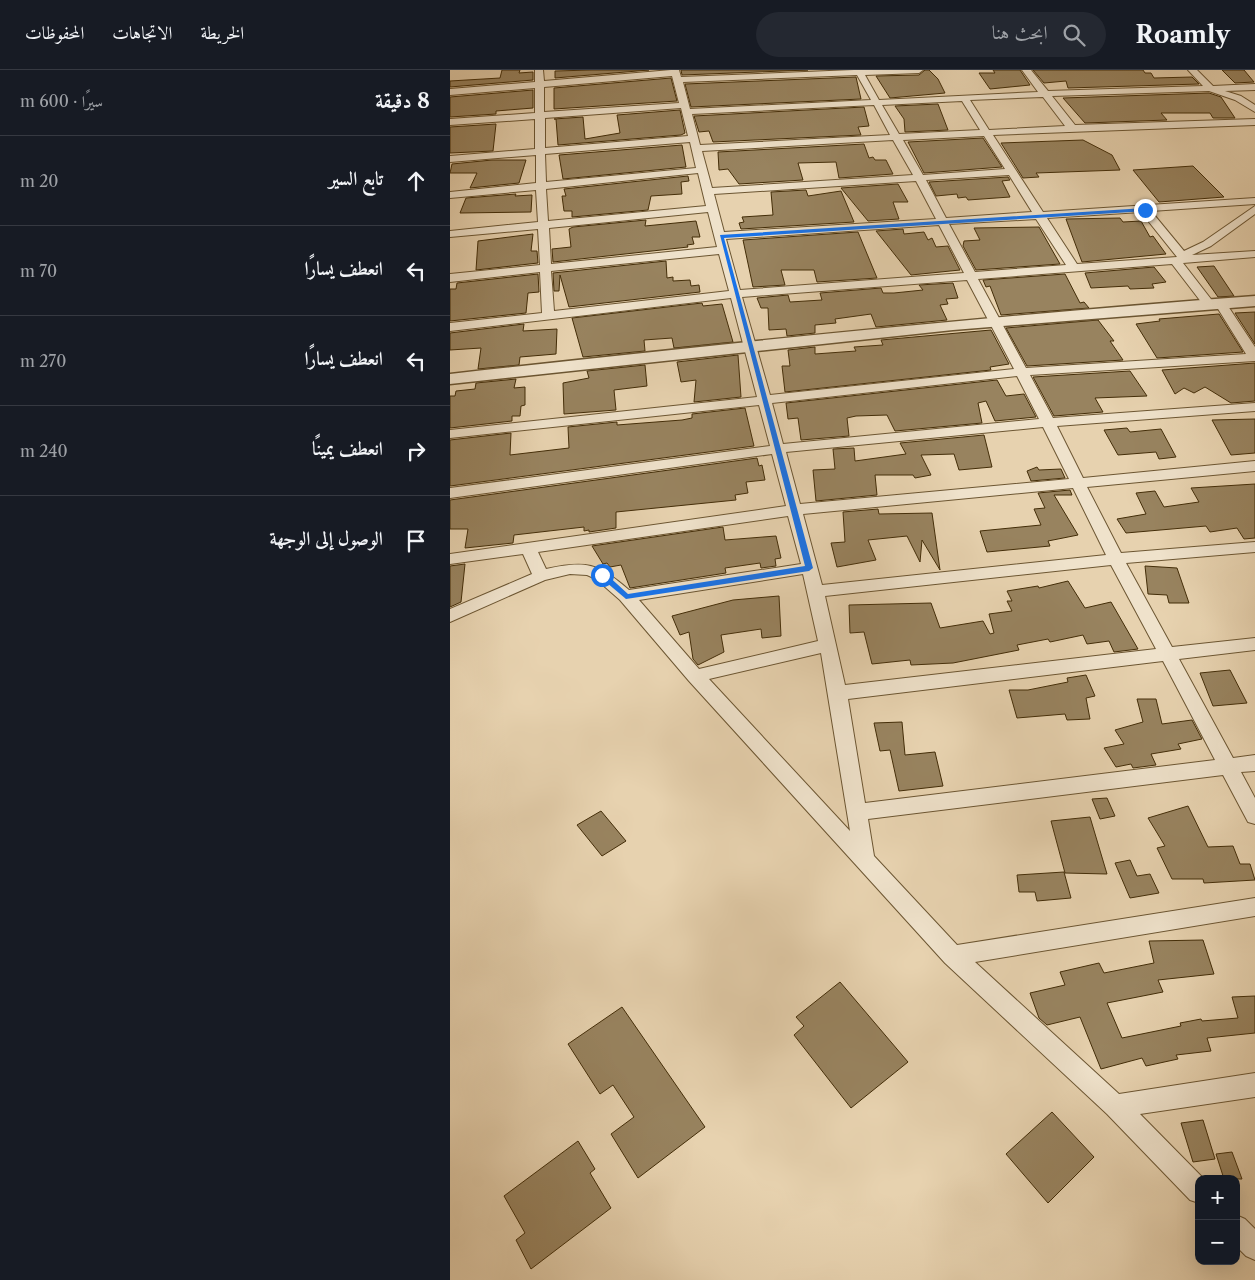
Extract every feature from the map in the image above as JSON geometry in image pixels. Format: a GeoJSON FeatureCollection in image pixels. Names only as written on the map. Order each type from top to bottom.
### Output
{"type":"FeatureCollection","features":[{"type":"Feature","properties":{"kind":"street"},"geometry":{"type":"LineString","coordinates":[[539,70],[541,186],[548,316]]}},
{"type":"Feature","properties":{"kind":"street"},"geometry":{"type":"LineString","coordinates":[[450,92],[677,75],[919,70]]}},
{"type":"Feature","properties":{"kind":"street"},"geometry":{"type":"LineString","coordinates":[[1026,70],[1072,128]]}},
{"type":"Feature","properties":{"kind":"street"},"geometry":{"type":"LineString","coordinates":[[1192,70],[1210,89],[1238,98],[1255,109]]}},
{"type":"Feature","properties":{"kind":"street"},"geometry":{"type":"LineString","coordinates":[[858,71],[919,177],[1048,422],[1166,654],[1255,816]]}},
{"type":"Feature","properties":{"kind":"street"},"geometry":{"type":"LineString","coordinates":[[677,75],[816,592],[838,693],[866,862]]}},
{"type":"Feature","properties":{"kind":"street"},"geometry":{"type":"LineString","coordinates":[[450,122],[540,115],[685,108],[877,103],[1255,86]]}},
{"type":"Feature","properties":{"kind":"street"},"geometry":{"type":"LineString","coordinates":[[965,99],[1073,268]]}},
{"type":"Feature","properties":{"kind":"street"},"geometry":{"type":"LineString","coordinates":[[450,158],[540,151],[695,144],[897,139],[1072,128],[1255,122]]}},
{"type":"Feature","properties":{"kind":"street"},"geometry":{"type":"LineString","coordinates":[[450,195],[702,170]]}},
{"type":"Feature","properties":{"kind":"street"},"geometry":{"type":"LineString","coordinates":[[709,191],[1012,172]]}},
{"type":"Feature","properties":{"kind":"street"},"geometry":{"type":"LineString","coordinates":[[721,236],[1145,210],[1255,201]]}},
{"type":"Feature","properties":{"kind":"street"},"geometry":{"type":"LineString","coordinates":[[450,234],[714,208]]}},
{"type":"Feature","properties":{"kind":"street"},"geometry":{"type":"LineString","coordinates":[[1181,258],[1207,244],[1255,209]]}},
{"type":"Feature","properties":{"kind":"street"},"geometry":{"type":"LineString","coordinates":[[1145,210],[1255,357]]}},
{"type":"Feature","properties":{"kind":"street"},"geometry":{"type":"LineString","coordinates":[[450,278],[545,270],[725,250]]}},
{"type":"Feature","properties":{"kind":"street"},"geometry":{"type":"LineString","coordinates":[[450,327],[736,294],[1181,258],[1255,254]]}},
{"type":"Feature","properties":{"kind":"street"},"geometry":{"type":"LineString","coordinates":[[450,379],[750,345],[995,321],[1255,301]]}},
{"type":"Feature","properties":{"kind":"street"},"geometry":{"type":"LineString","coordinates":[[450,434],[764,398],[1021,372],[1255,357]]}},
{"type":"Feature","properties":{"kind":"street"},"geometry":{"type":"LineString","coordinates":[[450,493],[777,449],[1048,422],[1255,407]]}},
{"type":"Feature","properties":{"kind":"street"},"geometry":{"type":"LineString","coordinates":[[450,559],[793,510],[1255,466]]}},
{"type":"Feature","properties":{"kind":"street"},"geometry":{"type":"LineString","coordinates":[[816,592],[1116,558],[1255,547]]}},
{"type":"Feature","properties":{"kind":"street"},"geometry":{"type":"LineString","coordinates":[[528,548],[541,576]]}},
{"type":"Feature","properties":{"kind":"street"},"geometry":{"type":"LineString","coordinates":[[626,596],[809,568]]}},
{"type":"Feature","properties":{"kind":"street"},"geometry":{"type":"LineString","coordinates":[[450,616],[541,576],[570,569],[588,570],[602,575],[626,596],[695,676],[953,956],[1115,1106],[1195,1186]]}},
{"type":"Feature","properties":{"kind":"street"},"geometry":{"type":"LineString","coordinates":[[838,693],[1255,644]]}},
{"type":"Feature","properties":{"kind":"street"},"geometry":{"type":"LineString","coordinates":[[695,676],[828,646]]}},
{"type":"Feature","properties":{"kind":"street"},"geometry":{"type":"LineString","coordinates":[[858,812],[1255,763]]}},
{"type":"Feature","properties":{"kind":"street"},"geometry":{"type":"LineString","coordinates":[[953,956],[1255,907]]}},
{"type":"Feature","properties":{"kind":"street"},"geometry":{"type":"LineString","coordinates":[[1115,1106],[1255,1085]]}},
{"type":"Feature","properties":{"kind":"street"},"geometry":{"type":"LineString","coordinates":[[1240,1232],[1255,1247]]}},
{"type":"Feature","properties":{"kind":"building"},"geometry":{"type":"Polygon","coordinates":[[[502,70],[520,70],[519,73],[533,72],[533,80],[450,87],[450,81],[500,78],[502,70]]]}},
{"type":"Feature","properties":{"kind":"building"},"geometry":{"type":"Polygon","coordinates":[[[649,70],[555,78],[555,71],[649,70]]]}},
{"type":"Feature","properties":{"kind":"building"},"geometry":{"type":"Polygon","coordinates":[[[681,70],[808,70],[682,75],[681,70]]]}},
{"type":"Feature","properties":{"kind":"building"},"geometry":{"type":"Polygon","coordinates":[[[925,70],[929,70],[938,79],[945,93],[890,98],[876,76],[919,75],[925,70]]]}},
{"type":"Feature","properties":{"kind":"building"},"geometry":{"type":"Polygon","coordinates":[[[993,70],[1020,70],[1030,85],[990,89],[979,73],[995,73],[993,70]]]}},
{"type":"Feature","properties":{"kind":"building"},"geometry":{"type":"Polygon","coordinates":[[[1033,70],[1143,70],[1145,73],[1151,73],[1154,78],[1192,77],[1199,84],[1068,88],[1066,81],[1044,83],[1033,70]]]}},
{"type":"Feature","properties":{"kind":"building"},"geometry":{"type":"Polygon","coordinates":[[[1222,70],[1244,70],[1254,82],[1235,83],[1222,70]]]}},
{"type":"Feature","properties":{"kind":"building"},"geometry":{"type":"Polygon","coordinates":[[[856,77],[861,99],[691,107],[685,84],[856,77]]]}},
{"type":"Feature","properties":{"kind":"building"},"geometry":{"type":"Polygon","coordinates":[[[671,78],[677,101],[554,109],[554,88],[671,78]]]}},
{"type":"Feature","properties":{"kind":"building"},"geometry":{"type":"Polygon","coordinates":[[[533,90],[533,108],[496,111],[496,114],[450,117],[450,97],[533,90]]]}},
{"type":"Feature","properties":{"kind":"building"},"geometry":{"type":"Polygon","coordinates":[[[1209,93],[1221,97],[1235,118],[1213,118],[1210,113],[1161,113],[1167,120],[1085,123],[1063,98],[1209,93]]]}},
{"type":"Feature","properties":{"kind":"building"},"geometry":{"type":"Polygon","coordinates":[[[938,104],[948,130],[905,132],[904,119],[895,106],[938,104]]]}},
{"type":"Feature","properties":{"kind":"building"},"geometry":{"type":"Polygon","coordinates":[[[864,107],[869,126],[858,127],[861,135],[713,142],[709,131],[699,132],[694,116],[864,107]]]}},
{"type":"Feature","properties":{"kind":"building"},"geometry":{"type":"Polygon","coordinates":[[[680,110],[685,133],[681,135],[558,145],[556,119],[554,119],[583,117],[585,139],[620,133],[617,115],[680,110]]]}},
{"type":"Feature","properties":{"kind":"building"},"geometry":{"type":"Polygon","coordinates":[[[496,124],[493,151],[450,153],[450,127],[496,124]]]}},
{"type":"Feature","properties":{"kind":"building"},"geometry":{"type":"Polygon","coordinates":[[[983,138],[1002,167],[924,173],[908,142],[983,138]]]}},
{"type":"Feature","properties":{"kind":"building"},"geometry":{"type":"Polygon","coordinates":[[[1083,140],[1112,155],[1120,170],[1036,173],[1039,177],[1023,178],[1001,143],[1083,140]]]}},
{"type":"Feature","properties":{"kind":"building"},"geometry":{"type":"Polygon","coordinates":[[[864,144],[869,158],[886,160],[893,174],[839,178],[836,162],[798,163],[803,180],[739,184],[728,169],[719,170],[718,152],[864,144]]]}},
{"type":"Feature","properties":{"kind":"building"},"geometry":{"type":"Polygon","coordinates":[[[682,145],[686,167],[563,179],[559,155],[682,145]]]}},
{"type":"Feature","properties":{"kind":"building"},"geometry":{"type":"Polygon","coordinates":[[[492,160],[526,160],[519,183],[470,188],[477,173],[450,173],[452,164],[492,160]]]}},
{"type":"Feature","properties":{"kind":"building"},"geometry":{"type":"Polygon","coordinates":[[[1193,166],[1224,197],[1159,202],[1133,170],[1193,166]]]}},
{"type":"Feature","properties":{"kind":"building"},"geometry":{"type":"Polygon","coordinates":[[[688,176],[689,181],[681,182],[682,194],[651,196],[648,210],[572,217],[572,211],[564,211],[562,196],[566,196],[564,189],[688,176]]]}},
{"type":"Feature","properties":{"kind":"building"},"geometry":{"type":"Polygon","coordinates":[[[1008,177],[1010,180],[1002,181],[1010,197],[968,200],[966,197],[958,198],[957,194],[936,196],[929,182],[1008,177]]]}},
{"type":"Feature","properties":{"kind":"building"},"geometry":{"type":"Polygon","coordinates":[[[898,184],[908,202],[893,202],[899,219],[868,221],[841,188],[898,184]]]}},
{"type":"Feature","properties":{"kind":"building"},"geometry":{"type":"Polygon","coordinates":[[[806,190],[808,196],[841,191],[854,222],[741,229],[739,223],[744,222],[742,217],[773,215],[771,192],[806,190]]]}},
{"type":"Feature","properties":{"kind":"building"},"geometry":{"type":"Polygon","coordinates":[[[516,194],[515,196],[532,195],[531,212],[460,213],[466,198],[516,194]]]}},
{"type":"Feature","properties":{"kind":"building"},"geometry":{"type":"Polygon","coordinates":[[[1120,218],[1123,222],[1141,221],[1150,237],[1153,236],[1166,254],[1082,262],[1066,219],[1120,218]]]}},
{"type":"Feature","properties":{"kind":"building"},"geometry":{"type":"Polygon","coordinates":[[[646,220],[645,226],[696,221],[700,237],[692,237],[694,244],[687,245],[688,247],[553,262],[552,249],[571,247],[569,229],[573,227],[646,220]]]}},
{"type":"Feature","properties":{"kind":"building"},"geometry":{"type":"Polygon","coordinates":[[[1039,227],[1060,264],[976,270],[963,246],[964,241],[980,240],[974,228],[1039,227]]]}},
{"type":"Feature","properties":{"kind":"building"},"geometry":{"type":"Polygon","coordinates":[[[903,229],[904,234],[924,232],[928,240],[932,238],[936,247],[948,246],[960,270],[911,275],[876,231],[903,229]]]}},
{"type":"Feature","properties":{"kind":"building"},"geometry":{"type":"Polygon","coordinates":[[[858,232],[877,278],[817,282],[814,270],[781,270],[785,285],[753,287],[743,240],[858,232]]]}},
{"type":"Feature","properties":{"kind":"building"},"geometry":{"type":"Polygon","coordinates":[[[533,234],[531,251],[537,251],[538,263],[476,270],[478,241],[533,234]]]}},
{"type":"Feature","properties":{"kind":"building"},"geometry":{"type":"Polygon","coordinates":[[[666,261],[667,278],[673,277],[673,281],[690,280],[691,286],[699,285],[700,292],[569,307],[560,275],[559,291],[554,291],[553,273],[666,261]]]}},
{"type":"Feature","properties":{"kind":"building"},"geometry":{"type":"Polygon","coordinates":[[[1214,266],[1234,296],[1218,297],[1197,267],[1214,266]]]}},
{"type":"Feature","properties":{"kind":"building"},"geometry":{"type":"Polygon","coordinates":[[[1154,267],[1166,282],[1152,284],[1154,288],[1130,289],[1128,286],[1091,288],[1085,273],[1154,267]]]}},
{"type":"Feature","properties":{"kind":"building"},"geometry":{"type":"Polygon","coordinates":[[[538,274],[539,292],[528,293],[526,313],[450,321],[450,289],[456,289],[457,283],[538,274]]]}},
{"type":"Feature","properties":{"kind":"building"},"geometry":{"type":"Polygon","coordinates":[[[1065,274],[1080,303],[1084,302],[1089,308],[1001,315],[990,286],[986,287],[983,280],[1065,274]]]}},
{"type":"Feature","properties":{"kind":"building"},"geometry":{"type":"Polygon","coordinates":[[[953,283],[958,298],[946,299],[948,304],[940,305],[947,320],[876,327],[871,314],[835,319],[836,323],[815,325],[815,333],[787,336],[786,329],[769,330],[768,308],[761,308],[757,298],[788,295],[790,302],[822,300],[820,293],[881,288],[883,293],[894,293],[923,290],[919,285],[953,283]]]}},
{"type":"Feature","properties":{"kind":"building"},"geometry":{"type":"Polygon","coordinates":[[[702,303],[703,306],[722,304],[733,342],[674,348],[672,338],[644,340],[645,351],[583,357],[572,318],[702,303]]]}},
{"type":"Feature","properties":{"kind":"building"},"geometry":{"type":"Polygon","coordinates":[[[1255,312],[1255,344],[1235,313],[1255,312]]]}},
{"type":"Feature","properties":{"kind":"building"},"geometry":{"type":"Polygon","coordinates":[[[1219,314],[1243,352],[1157,358],[1136,324],[1160,321],[1159,319],[1219,314]]]}},
{"type":"Feature","properties":{"kind":"building"},"geometry":{"type":"Polygon","coordinates":[[[1098,320],[1114,341],[1110,341],[1123,360],[1027,366],[1006,328],[1098,320]]]}},
{"type":"Feature","properties":{"kind":"building"},"geometry":{"type":"Polygon","coordinates":[[[524,324],[523,331],[557,329],[556,354],[520,357],[519,365],[478,369],[481,348],[450,350],[450,333],[524,324]]]}},
{"type":"Feature","properties":{"kind":"building"},"geometry":{"type":"Polygon","coordinates":[[[991,330],[1009,364],[990,367],[991,370],[785,392],[782,366],[790,366],[788,350],[815,347],[815,354],[856,351],[854,347],[883,345],[881,340],[991,330]]]}},
{"type":"Feature","properties":{"kind":"building"},"geometry":{"type":"Polygon","coordinates":[[[738,355],[741,397],[694,402],[696,380],[681,382],[677,362],[738,355]]]}},
{"type":"Feature","properties":{"kind":"building"},"geometry":{"type":"Polygon","coordinates":[[[1255,363],[1255,401],[1231,403],[1205,387],[1194,393],[1184,388],[1175,394],[1162,370],[1255,363]]]}},
{"type":"Feature","properties":{"kind":"building"},"geometry":{"type":"Polygon","coordinates":[[[645,365],[647,386],[614,390],[616,410],[564,414],[563,383],[589,378],[587,371],[645,365]]]}},
{"type":"Feature","properties":{"kind":"building"},"geometry":{"type":"Polygon","coordinates":[[[1130,371],[1147,396],[1095,398],[1103,412],[1054,416],[1033,377],[1130,371]]]}},
{"type":"Feature","properties":{"kind":"building"},"geometry":{"type":"Polygon","coordinates":[[[516,379],[514,388],[525,387],[525,405],[521,406],[520,416],[512,416],[512,421],[450,428],[450,396],[455,396],[456,391],[475,389],[476,383],[516,379]]]}},
{"type":"Feature","properties":{"kind":"building"},"geometry":{"type":"Polygon","coordinates":[[[997,380],[1006,396],[1024,394],[1036,417],[995,421],[986,401],[978,403],[982,423],[895,431],[887,415],[856,416],[847,418],[849,436],[801,440],[798,418],[788,419],[786,403],[997,380]]]}},
{"type":"Feature","properties":{"kind":"building"},"geometry":{"type":"Polygon","coordinates":[[[745,408],[754,446],[450,486],[450,440],[511,433],[510,455],[569,448],[568,427],[617,422],[617,425],[682,420],[692,418],[692,414],[745,408]]]}},
{"type":"Feature","properties":{"kind":"building"},"geometry":{"type":"Polygon","coordinates":[[[1255,419],[1255,453],[1231,455],[1212,420],[1255,419]]]}},
{"type":"Feature","properties":{"kind":"building"},"geometry":{"type":"Polygon","coordinates":[[[1127,428],[1130,432],[1161,429],[1176,457],[1159,459],[1156,452],[1118,455],[1104,430],[1127,428]]]}},
{"type":"Feature","properties":{"kind":"building"},"geometry":{"type":"Polygon","coordinates":[[[984,435],[992,467],[959,470],[954,454],[921,455],[931,475],[915,478],[913,475],[875,475],[877,495],[816,501],[813,470],[835,469],[833,449],[854,448],[855,461],[906,454],[900,443],[984,435]]]}},
{"type":"Feature","properties":{"kind":"building"},"geometry":{"type":"Polygon","coordinates":[[[757,458],[759,466],[762,465],[765,480],[746,482],[748,493],[735,495],[736,500],[616,512],[616,528],[589,532],[589,530],[584,531],[584,527],[514,535],[513,543],[465,548],[468,529],[450,529],[450,500],[757,458]]]}},
{"type":"Feature","properties":{"kind":"building"},"geometry":{"type":"Polygon","coordinates":[[[1037,467],[1039,470],[1061,469],[1065,478],[1031,481],[1027,471],[1037,467]]]}},
{"type":"Feature","properties":{"kind":"building"},"geometry":{"type":"Polygon","coordinates":[[[1255,484],[1255,538],[1244,539],[1237,528],[1210,532],[1206,526],[1126,533],[1117,519],[1146,514],[1136,493],[1155,491],[1164,507],[1199,502],[1191,488],[1255,484]]]}},
{"type":"Feature","properties":{"kind":"building"},"geometry":{"type":"Polygon","coordinates":[[[1070,490],[1072,495],[1054,495],[1078,535],[1048,541],[1050,546],[987,552],[980,531],[1041,525],[1034,509],[1045,508],[1038,493],[1070,490]]]}},
{"type":"Feature","properties":{"kind":"building"},"geometry":{"type":"Polygon","coordinates":[[[878,509],[879,514],[932,513],[940,570],[922,540],[920,562],[907,536],[868,540],[876,560],[837,567],[831,543],[845,542],[843,512],[878,509]]]}},
{"type":"Feature","properties":{"kind":"building"},"geometry":{"type":"Polygon","coordinates":[[[723,527],[725,540],[776,536],[781,558],[775,559],[776,566],[761,568],[760,563],[725,568],[726,573],[630,588],[621,565],[610,567],[607,563],[603,564],[592,546],[723,527]]]}},
{"type":"Feature","properties":{"kind":"building"},"geometry":{"type":"Polygon","coordinates":[[[465,564],[461,602],[450,607],[450,566],[465,564]]]}},
{"type":"Feature","properties":{"kind":"building"},"geometry":{"type":"Polygon","coordinates":[[[1145,566],[1177,568],[1189,603],[1169,603],[1167,595],[1148,594],[1145,566]]]}},
{"type":"Feature","properties":{"kind":"building"},"geometry":{"type":"Polygon","coordinates":[[[1068,581],[1085,608],[1111,602],[1138,649],[1114,652],[1109,641],[1087,644],[1083,635],[1050,642],[1048,639],[1017,645],[1019,650],[953,663],[911,665],[910,660],[872,664],[864,632],[850,633],[849,605],[931,603],[940,628],[983,621],[990,634],[994,633],[989,614],[1012,611],[1007,601],[1012,601],[1007,591],[1038,586],[1039,588],[1068,581]]]}},
{"type":"Feature","properties":{"kind":"building"},"geometry":{"type":"Polygon","coordinates":[[[779,596],[781,636],[762,638],[761,629],[721,635],[724,652],[698,665],[693,659],[689,632],[680,635],[672,616],[733,600],[779,596]]]}},
{"type":"Feature","properties":{"kind":"building"},"geometry":{"type":"Polygon","coordinates":[[[1230,670],[1247,703],[1213,706],[1200,673],[1230,670]]]}},
{"type":"Feature","properties":{"kind":"building"},"geometry":{"type":"Polygon","coordinates":[[[1086,675],[1095,696],[1086,698],[1090,719],[1067,720],[1065,714],[1017,718],[1009,690],[1028,690],[1068,682],[1067,678],[1086,675]]]}},
{"type":"Feature","properties":{"kind":"building"},"geometry":{"type":"Polygon","coordinates":[[[1137,699],[1156,699],[1162,724],[1192,720],[1202,739],[1178,744],[1181,749],[1151,754],[1156,765],[1133,768],[1131,764],[1116,767],[1104,748],[1124,744],[1115,730],[1143,722],[1137,699]]]}},
{"type":"Feature","properties":{"kind":"building"},"geometry":{"type":"Polygon","coordinates":[[[902,722],[905,755],[935,752],[943,786],[899,791],[890,750],[880,751],[874,723],[902,722]]]}},
{"type":"Feature","properties":{"kind":"building"},"geometry":{"type":"Polygon","coordinates":[[[1107,798],[1115,816],[1100,819],[1092,799],[1107,798]]]}},
{"type":"Feature","properties":{"kind":"building"},"geometry":{"type":"Polygon","coordinates":[[[1188,806],[1208,847],[1233,846],[1240,864],[1250,864],[1255,880],[1204,883],[1203,879],[1172,879],[1157,848],[1165,846],[1148,818],[1188,806]]]}},
{"type":"Feature","properties":{"kind":"building"},"geometry":{"type":"Polygon","coordinates":[[[601,811],[626,841],[602,856],[577,825],[601,811]]]}},
{"type":"Feature","properties":{"kind":"building"},"geometry":{"type":"Polygon","coordinates":[[[1090,817],[1107,874],[1065,873],[1051,821],[1090,817]]]}},
{"type":"Feature","properties":{"kind":"building"},"geometry":{"type":"Polygon","coordinates":[[[1130,860],[1137,876],[1150,874],[1159,893],[1130,898],[1115,863],[1130,860]]]}},
{"type":"Feature","properties":{"kind":"building"},"geometry":{"type":"Polygon","coordinates":[[[1064,872],[1071,898],[1037,901],[1035,892],[1019,892],[1017,875],[1064,872]]]}},
{"type":"Feature","properties":{"kind":"building"},"geometry":{"type":"Polygon","coordinates":[[[1203,940],[1214,974],[1158,980],[1163,992],[1107,1003],[1122,1038],[1181,1026],[1180,1023],[1201,1019],[1202,1021],[1238,1018],[1232,997],[1255,996],[1255,1033],[1207,1038],[1211,1051],[1176,1055],[1178,1059],[1146,1066],[1142,1058],[1101,1069],[1080,1017],[1047,1025],[1039,1018],[1030,993],[1065,985],[1060,972],[1099,963],[1104,973],[1154,963],[1149,941],[1203,940]]]}},
{"type":"Feature","properties":{"kind":"building"},"geometry":{"type":"Polygon","coordinates":[[[840,982],[908,1062],[851,1108],[794,1035],[804,1026],[796,1017],[840,982]]]}},
{"type":"Feature","properties":{"kind":"building"},"geometry":{"type":"Polygon","coordinates":[[[622,1007],[705,1127],[638,1178],[611,1134],[634,1117],[613,1085],[600,1094],[568,1044],[622,1007]]]}},
{"type":"Feature","properties":{"kind":"building"},"geometry":{"type":"Polygon","coordinates":[[[1052,1112],[1094,1157],[1048,1203],[1006,1154],[1052,1112]]]}},
{"type":"Feature","properties":{"kind":"building"},"geometry":{"type":"Polygon","coordinates":[[[1203,1120],[1215,1159],[1193,1162],[1181,1123],[1203,1120]]]}},
{"type":"Feature","properties":{"kind":"building"},"geometry":{"type":"Polygon","coordinates":[[[578,1141],[595,1169],[590,1173],[611,1208],[531,1269],[516,1240],[525,1233],[504,1196],[578,1141]]]}},
{"type":"Feature","properties":{"kind":"building"},"geometry":{"type":"Polygon","coordinates":[[[1232,1152],[1242,1179],[1240,1179],[1240,1175],[1223,1175],[1216,1154],[1232,1152]]]}},
{"type":"Feature","properties":{"kind":"route"},"geometry":{"type":"LineString","coordinates":[[602,575],[626,596],[809,568],[721,236],[1145,210]]}}]}
